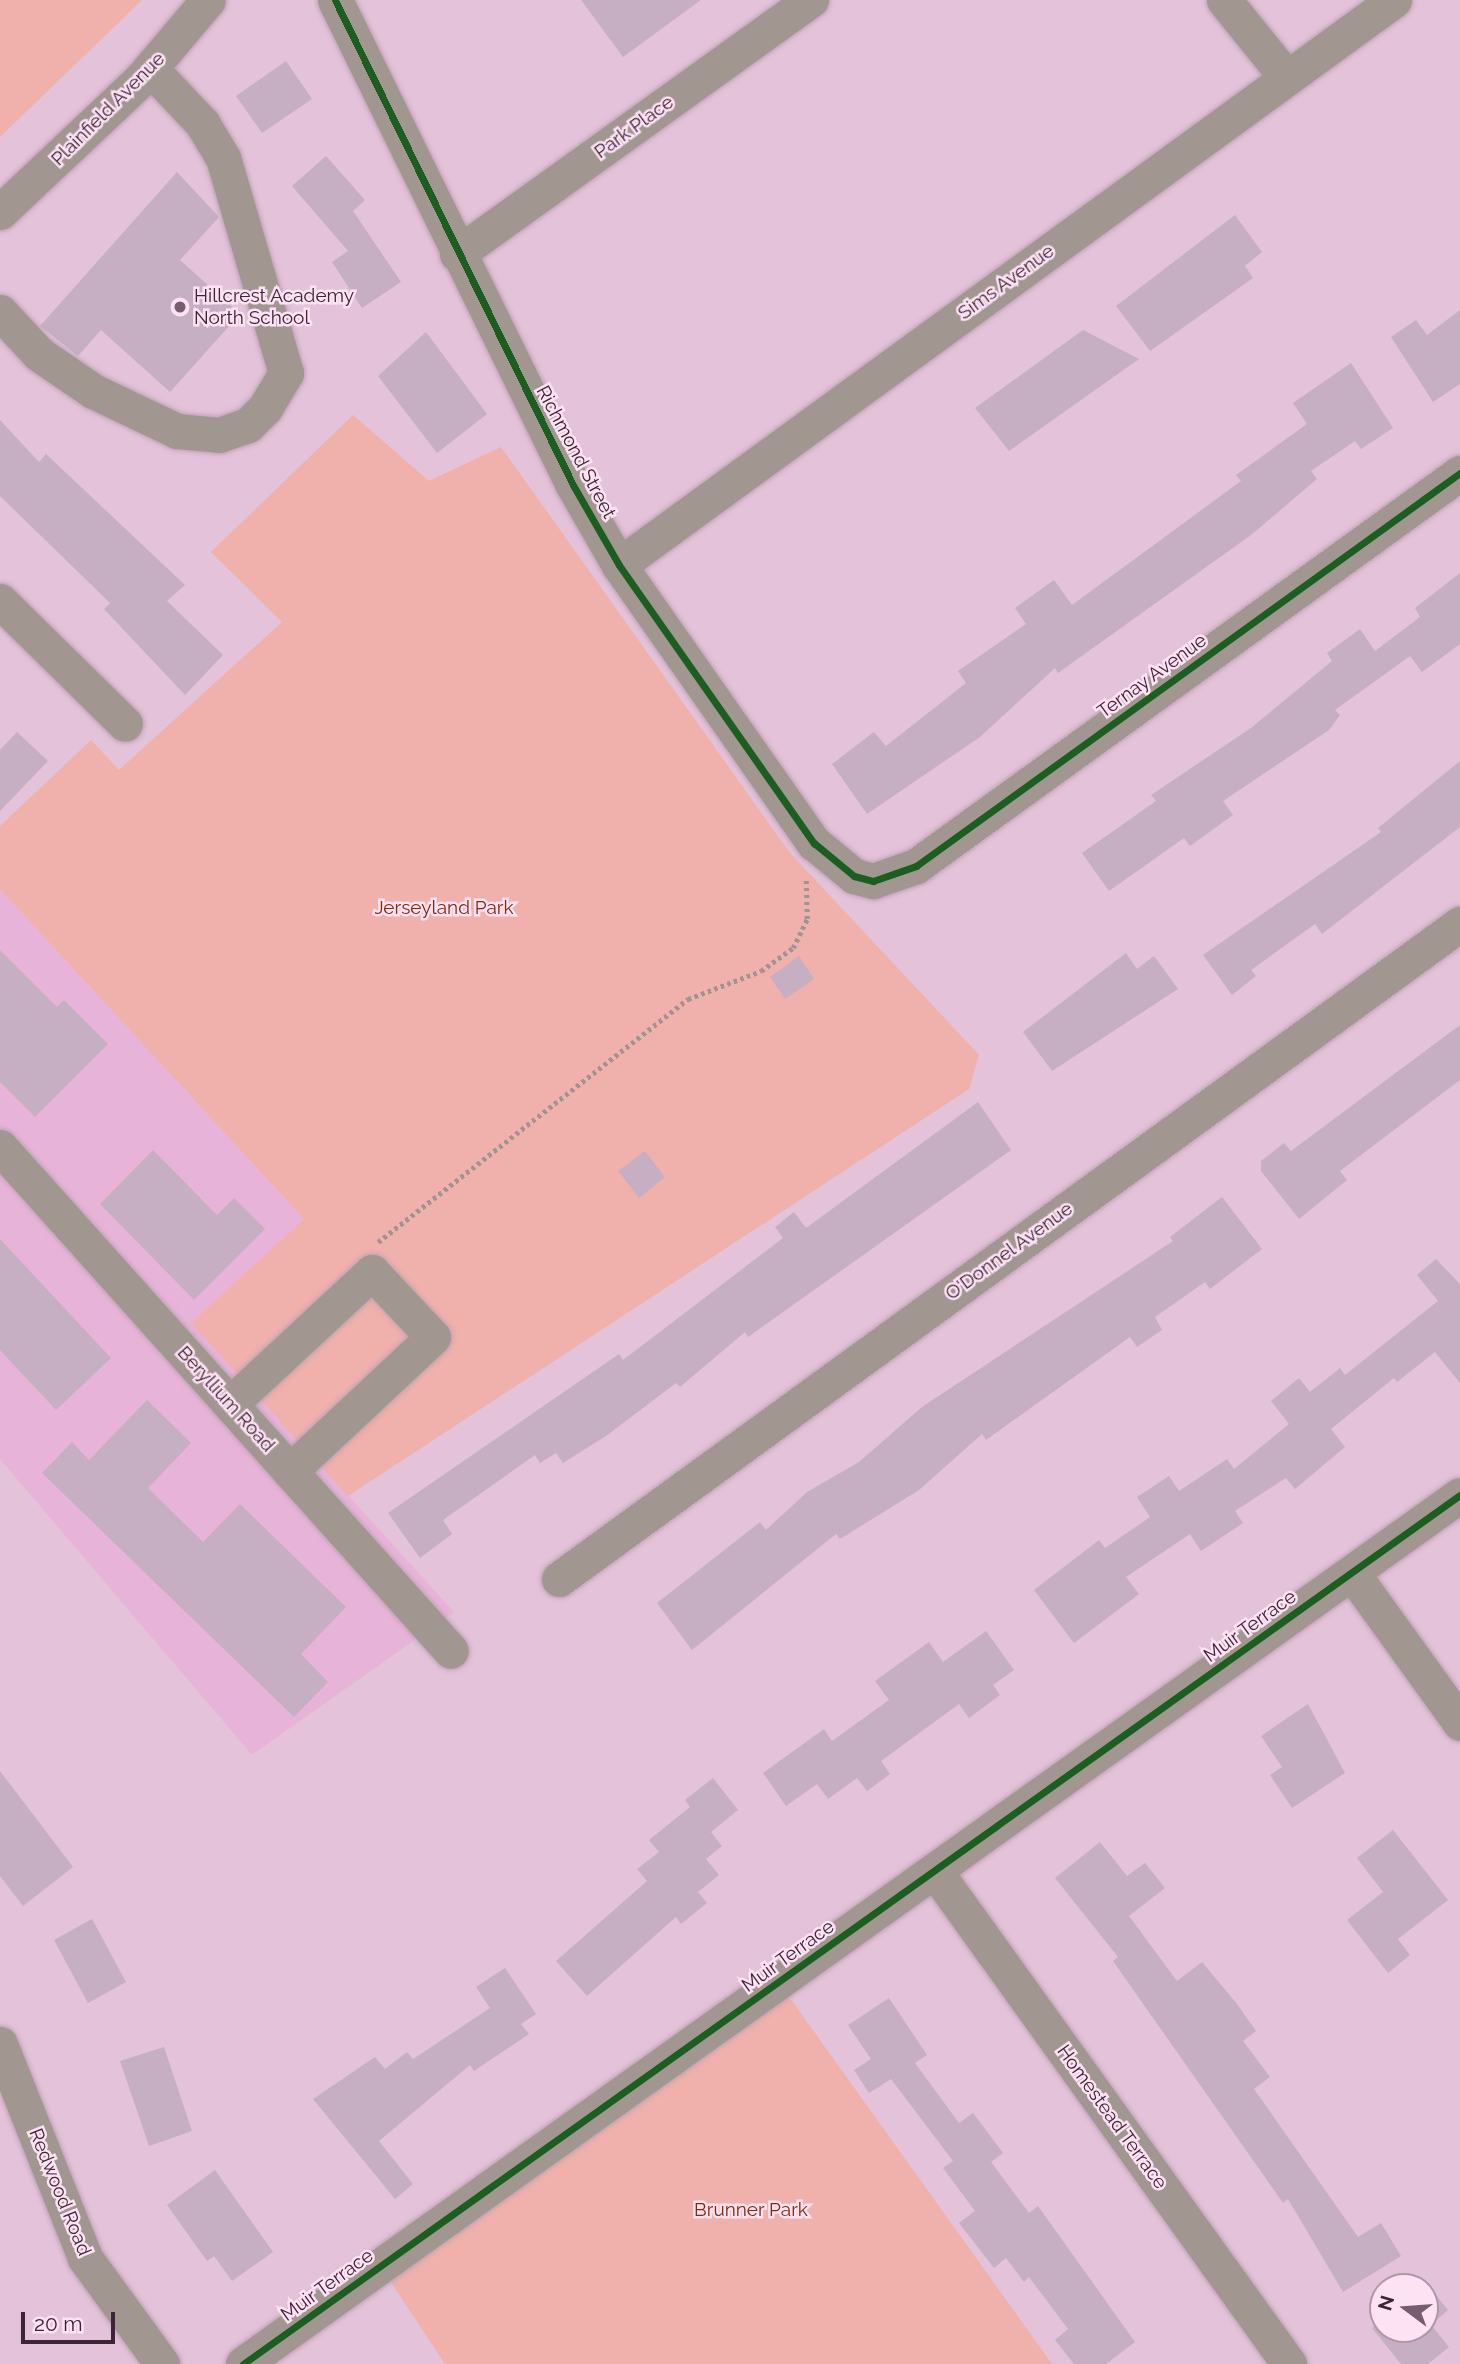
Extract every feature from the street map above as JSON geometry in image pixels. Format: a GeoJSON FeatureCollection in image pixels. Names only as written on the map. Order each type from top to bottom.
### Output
{"type":"FeatureCollection","features":[{"type":"Feature","properties":{"kind":"street","name":"Plainfield Avenue"},"geometry":{"type":"LineString","coordinates":[[0,212],[151,69],[208,0]]}},
{"type":"Feature","properties":{"kind":"street","name":"Richmond Street"},"geometry":{"type":"LineString","coordinates":[[335,0],[457,254],[619,565],[814,843],[854,876]]}},
{"type":"Feature","properties":{"kind":"street","name":"Park Place"},"geometry":{"type":"LineString","coordinates":[[457,254],[811,0]]}},
{"type":"Feature","properties":{"kind":"street"},"geometry":{"type":"LineString","coordinates":[[1224,0],[1287,78]]}},
{"type":"Feature","properties":{"kind":"street","name":"Sims Avenue"},"geometry":{"type":"LineString","coordinates":[[619,565],[1394,0]]}},
{"type":"Feature","properties":{"kind":"street"},"geometry":{"type":"LineString","coordinates":[[0,312],[39,354],[93,391],[177,430],[219,435],[248,425],[265,408],[285,373],[223,158],[202,123],[151,69]]}},
{"type":"Feature","properties":{"kind":"street","name":"Ternay Avenue"},"geometry":{"type":"LineString","coordinates":[[854,876],[873,881],[916,866],[1460,473]]}},
{"type":"Feature","properties":{"kind":"street"},"geometry":{"type":"LineString","coordinates":[[0,601],[125,724]]}},
{"type":"Feature","properties":{"kind":"street","name":"O'Donnel Avenue"},"geometry":{"type":"LineString","coordinates":[[559,1579],[1460,924]]}},
{"type":"Feature","properties":{"kind":"street","name":"Beryllium Road"},"geometry":{"type":"LineString","coordinates":[[0,1147],[451,1651]]}},
{"type":"Feature","properties":{"kind":"street"},"geometry":{"type":"LineString","coordinates":[[230,1404],[372,1272],[433,1337],[290,1471]]}},
{"type":"Feature","properties":{"kind":"street","name":"Muir Terrace"},"geometry":{"type":"LineString","coordinates":[[243,2364],[1460,1496]]}},
{"type":"Feature","properties":{"kind":"street"},"geometry":{"type":"LineString","coordinates":[[1352,1573],[1460,1723]]}},
{"type":"Feature","properties":{"kind":"street","name":"Homestead Terrace"},"geometry":{"type":"LineString","coordinates":[[935,1871],[1289,2364]]}},
{"type":"Feature","properties":{"kind":"street","name":"Redwood Road"},"geometry":{"type":"LineString","coordinates":[[0,2044],[85,2258],[162,2364]]}},
{"type":"Feature","properties":{"kind":"path"},"geometry":{"type":"LineString","coordinates":[[372,1272],[372,1248],[385,1234],[598,1065],[696,994],[761,971],[793,948],[807,919],[804,887],[814,843]]}},
{"type":"Feature","properties":{"kind":"shaded area"},"geometry":{"type":"Polygon","coordinates":[[[0,889],[304,1219],[192,1323],[454,1612],[252,1755],[0,1459],[0,889]]]}},
{"type":"Feature","properties":{"kind":"green space"},"geometry":{"type":"Polygon","coordinates":[[[0,0],[142,0],[0,137],[0,0]]]}},
{"type":"Feature","properties":{"kind":"green space","name":"Jerseyland Park"},"geometry":{"type":"Polygon","coordinates":[[[353,415],[429,481],[501,447],[790,853],[979,1055],[969,1089],[348,1496],[191,1323],[304,1219],[0,889],[0,826],[91,740],[119,770],[282,622],[211,552],[353,415]]]}},
{"type":"Feature","properties":{"kind":"green space","name":"Brunner Park"},"geometry":{"type":"Polygon","coordinates":[[[787,1994],[1052,2364],[445,2364],[388,2278],[787,1994]]]}},
{"type":"Feature","properties":{"kind":"building"},"geometry":{"type":"Polygon","coordinates":[[[581,0],[701,0],[623,57],[581,0]]]}},
{"type":"Feature","properties":{"kind":"building"},"geometry":{"type":"Polygon","coordinates":[[[286,61],[312,99],[262,133],[236,96],[286,61]]]}},
{"type":"Feature","properties":{"kind":"building"},"geometry":{"type":"Polygon","coordinates":[[[326,156],[365,200],[353,211],[401,282],[362,308],[332,262],[348,251],[292,186],[326,156]]]}},
{"type":"Feature","properties":{"kind":"building"},"geometry":{"type":"Polygon","coordinates":[[[177,172],[219,217],[180,260],[240,314],[170,392],[101,330],[78,356],[40,326],[177,172]]]}},
{"type":"Feature","properties":{"kind":"building"},"geometry":{"type":"Polygon","coordinates":[[[1235,215],[1262,252],[1245,266],[1253,278],[1150,351],[1116,306],[1235,215]]]}},
{"type":"Feature","properties":{"kind":"building"},"geometry":{"type":"Polygon","coordinates":[[[1460,310],[1460,384],[1433,402],[1391,337],[1416,320],[1427,335],[1460,310]]]}},
{"type":"Feature","properties":{"kind":"building"},"geometry":{"type":"Polygon","coordinates":[[[1083,330],[1139,359],[1009,451],[975,408],[1083,330]]]}},
{"type":"Feature","properties":{"kind":"building"},"geometry":{"type":"Polygon","coordinates":[[[426,332],[487,414],[437,453],[378,376],[426,332]]]}},
{"type":"Feature","properties":{"kind":"building"},"geometry":{"type":"Polygon","coordinates":[[[1351,363],[1393,428],[1361,449],[1355,441],[1311,471],[1317,479],[1251,535],[1058,673],[1055,668],[980,737],[867,814],[832,764],[874,732],[886,746],[966,683],[958,671],[1026,624],[1015,608],[1054,580],[1072,605],[1241,481],[1236,475],[1307,424],[1293,403],[1351,363]]]}},
{"type":"Feature","properties":{"kind":"building"},"geometry":{"type":"Polygon","coordinates":[[[0,420],[39,462],[46,454],[185,585],[167,601],[223,655],[185,695],[104,609],[110,603],[0,496],[0,420]]]}},
{"type":"Feature","properties":{"kind":"building"},"geometry":{"type":"Polygon","coordinates":[[[1460,573],[1460,644],[1422,672],[1410,656],[1335,710],[1340,715],[1329,730],[1223,801],[1233,815],[1190,846],[1184,838],[1109,891],[1082,853],[1156,801],[1151,795],[1251,728],[1332,661],[1327,653],[1360,629],[1375,651],[1420,617],[1415,608],[1460,573]]]}},
{"type":"Feature","properties":{"kind":"building"},"geometry":{"type":"Polygon","coordinates":[[[17,732],[48,761],[0,811],[0,750],[17,732]]]}},
{"type":"Feature","properties":{"kind":"building"},"geometry":{"type":"Polygon","coordinates":[[[1460,761],[1460,827],[1322,934],[1315,924],[1251,970],[1256,976],[1232,995],[1203,955],[1381,832],[1378,828],[1460,761]]]}},
{"type":"Feature","properties":{"kind":"building"},"geometry":{"type":"Polygon","coordinates":[[[0,950],[57,1007],[64,1000],[108,1044],[35,1117],[0,1082],[0,950]]]}},
{"type":"Feature","properties":{"kind":"building"},"geometry":{"type":"Polygon","coordinates":[[[1126,953],[1137,969],[1154,956],[1178,989],[1052,1071],[1023,1032],[1126,953]]]}},
{"type":"Feature","properties":{"kind":"building"},"geometry":{"type":"Polygon","coordinates":[[[799,956],[814,979],[785,999],[770,977],[799,956]]]}},
{"type":"Feature","properties":{"kind":"building"},"geometry":{"type":"Polygon","coordinates":[[[1460,1025],[1460,1080],[1340,1171],[1347,1180],[1299,1219],[1261,1171],[1261,1161],[1284,1143],[1291,1151],[1460,1025]]]}},
{"type":"Feature","properties":{"kind":"building"},"geometry":{"type":"Polygon","coordinates":[[[978,1102],[1011,1150],[748,1337],[745,1332],[680,1387],[676,1383],[606,1436],[563,1463],[556,1453],[540,1463],[535,1455],[443,1520],[452,1534],[420,1558],[388,1513],[619,1354],[623,1360],[783,1238],[775,1227],[794,1212],[806,1228],[978,1102]]]}},
{"type":"Feature","properties":{"kind":"building"},"geometry":{"type":"Polygon","coordinates":[[[153,1150],[217,1215],[234,1198],[265,1229],[194,1300],[100,1204],[153,1150]]]}},
{"type":"Feature","properties":{"kind":"building"},"geometry":{"type":"Polygon","coordinates":[[[645,1151],[665,1177],[639,1198],[618,1171],[645,1151]]]}},
{"type":"Feature","properties":{"kind":"building"},"geometry":{"type":"Polygon","coordinates":[[[1222,1197],[1262,1249],[1210,1289],[1205,1282],[1155,1317],[1162,1330],[1137,1347],[1130,1337],[986,1440],[982,1434],[919,1490],[840,1539],[836,1534],[692,1650],[657,1603],[760,1522],[766,1530],[807,1492],[859,1462],[922,1407],[1173,1241],[1170,1237],[1222,1197]]]}},
{"type":"Feature","properties":{"kind":"building"},"geometry":{"type":"Polygon","coordinates":[[[0,1239],[111,1358],[56,1410],[0,1350],[0,1239]]]}},
{"type":"Feature","properties":{"kind":"building"},"geometry":{"type":"Polygon","coordinates":[[[1436,1259],[1460,1284],[1460,1383],[1435,1352],[1397,1382],[1394,1378],[1331,1429],[1345,1447],[1295,1489],[1286,1478],[1235,1511],[1243,1523],[1201,1551],[1190,1534],[1126,1577],[1139,1594],[1074,1643],[1034,1590],[1099,1540],[1105,1548],[1150,1517],[1137,1497],[1169,1476],[1179,1491],[1227,1459],[1234,1469],[1289,1424],[1271,1401],[1299,1378],[1310,1392],[1340,1368],[1345,1375],[1438,1301],[1417,1275],[1436,1259]]]}},
{"type":"Feature","properties":{"kind":"building"},"geometry":{"type":"Polygon","coordinates":[[[147,1400],[191,1443],[148,1488],[203,1542],[240,1504],[346,1607],[301,1654],[328,1682],[294,1717],[42,1473],[72,1442],[89,1460],[147,1400]]]}},
{"type":"Feature","properties":{"kind":"building"},"geometry":{"type":"Polygon","coordinates":[[[986,1631],[1014,1670],[993,1685],[1000,1695],[969,1718],[959,1704],[881,1761],[890,1774],[867,1791],[857,1778],[828,1799],[817,1784],[786,1806],[763,1773],[824,1729],[832,1741],[889,1700],[875,1681],[929,1642],[943,1662],[986,1631]]]}},
{"type":"Feature","properties":{"kind":"building"},"geometry":{"type":"Polygon","coordinates":[[[1308,1704],[1345,1773],[1292,1808],[1270,1775],[1282,1767],[1261,1736],[1308,1704]]]}},
{"type":"Feature","properties":{"kind":"building"},"geometry":{"type":"Polygon","coordinates":[[[0,1771],[73,1867],[23,1906],[0,1876],[0,1771]]]}},
{"type":"Feature","properties":{"kind":"building"},"geometry":{"type":"Polygon","coordinates":[[[713,1778],[738,1810],[711,1832],[722,1846],[706,1859],[719,1875],[698,1892],[707,1903],[681,1924],[676,1917],[587,1996],[556,1961],[647,1881],[637,1869],[659,1852],[649,1840],[690,1807],[685,1800],[713,1778]]]}},
{"type":"Feature","properties":{"kind":"building"},"geometry":{"type":"Polygon","coordinates":[[[1393,1830],[1448,1900],[1398,1939],[1410,1955],[1388,1973],[1347,1920],[1383,1892],[1357,1858],[1393,1830]]]}},
{"type":"Feature","properties":{"kind":"building"},"geometry":{"type":"Polygon","coordinates":[[[1100,1842],[1127,1876],[1145,1863],[1165,1888],[1129,1916],[1177,1981],[1202,1962],[1237,2004],[1256,2031],[1243,2041],[1270,2077],[1254,2089],[1358,2237],[1381,2223],[1401,2256],[1374,2273],[1369,2273],[1369,2276],[1343,2292],[1288,2199],[1283,2203],[1113,1961],[1118,1957],[1055,1878],[1100,1842]]]}},
{"type":"Feature","properties":{"kind":"building"},"geometry":{"type":"Polygon","coordinates":[[[92,1919],[126,1982],[88,2003],[54,1940],[92,1919]]]}},
{"type":"Feature","properties":{"kind":"building"},"geometry":{"type":"Polygon","coordinates":[[[505,1968],[536,2014],[521,2024],[529,2034],[474,2071],[470,2065],[379,2141],[413,2184],[395,2199],[313,2099],[375,2057],[385,2069],[407,2052],[413,2059],[490,2008],[476,1987],[505,1968]]]}},
{"type":"Feature","properties":{"kind":"building"},"geometry":{"type":"Polygon","coordinates":[[[889,1998],[927,2055],[915,2063],[959,2123],[973,2113],[1003,2153],[991,2162],[1029,2213],[1038,2206],[1135,2342],[1106,2364],[1074,2364],[1055,2340],[1068,2329],[1029,2277],[1024,2282],[1006,2258],[994,2268],[959,2223],[975,2211],[943,2168],[953,2161],[891,2079],[869,2093],[854,2070],[871,2059],[848,2025],[889,1998]]]}},
{"type":"Feature","properties":{"kind":"building"},"geometry":{"type":"Polygon","coordinates":[[[164,2047],[192,2131],[149,2146],[120,2061],[164,2047]]]}},
{"type":"Feature","properties":{"kind":"building"},"geometry":{"type":"Polygon","coordinates":[[[215,2170],[273,2252],[232,2281],[214,2256],[207,2261],[167,2205],[215,2170]]]}},
{"type":"Feature","properties":{"kind":"building"},"geometry":{"type":"Polygon","coordinates":[[[1439,2299],[1448,2310],[1439,2318],[1439,2299]]]}},
{"type":"Feature","properties":{"kind":"building"},"geometry":{"type":"Polygon","coordinates":[[[1439,2335],[1449,2347],[1428,2364],[1401,2364],[1384,2343],[1439,2343],[1439,2335]]]}},
{"type":"Feature","properties":{"kind":"cycle path"},"geometry":{"type":"LineString","coordinates":[[335,0],[573,485],[619,565],[814,843],[854,876],[873,881],[916,866],[1460,473]]}},
{"type":"Feature","properties":{"kind":"cycle path"},"geometry":{"type":"LineString","coordinates":[[243,2364],[1460,1495]]}},
{"type":"Feature","properties":{"kind":"place","name":"Hillcrest Academy North School"},"geometry":{"type":"Point","coordinates":[180,307]}}]}
